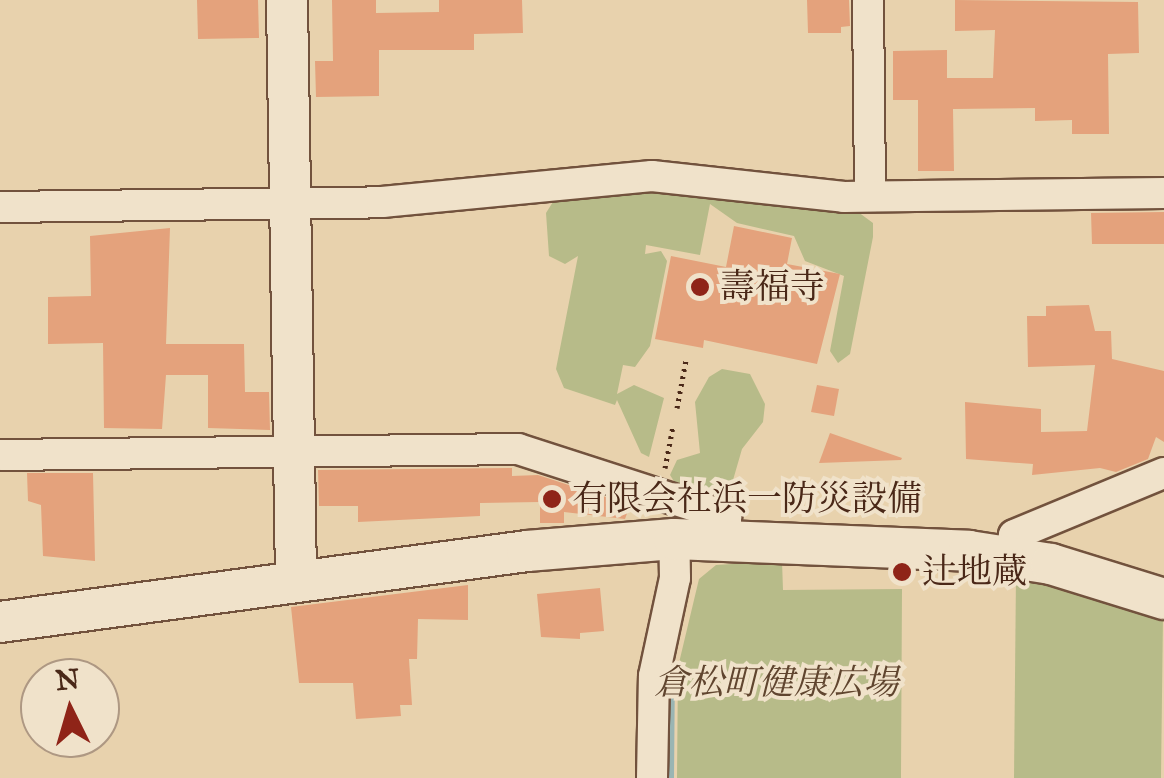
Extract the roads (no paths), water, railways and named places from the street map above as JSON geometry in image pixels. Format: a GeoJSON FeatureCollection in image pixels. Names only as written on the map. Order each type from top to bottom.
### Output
{"type":"FeatureCollection","features":[{"type":"Feature","properties":{"kind":"street"},"geometry":{"type":"LineString","coordinates":[[287,0],[296,582]]}},
{"type":"Feature","properties":{"kind":"street"},"geometry":{"type":"LineString","coordinates":[[868,0],[870,196]]}},
{"type":"Feature","properties":{"kind":"street"},"geometry":{"type":"LineString","coordinates":[[0,207],[382,202],[652,176],[870,196],[1164,193]]}},
{"type":"Feature","properties":{"kind":"street"},"geometry":{"type":"LineString","coordinates":[[0,454],[531,452],[726,516],[726,539]]}},
{"type":"Feature","properties":{"kind":"street"},"geometry":{"type":"LineString","coordinates":[[1010,556],[1014,535],[1164,473]]}},
{"type":"Feature","properties":{"kind":"street"},"geometry":{"type":"LineString","coordinates":[[0,622],[296,582],[674,540],[726,539],[1010,556],[1164,599]]}},
{"type":"Feature","properties":{"kind":"street"},"geometry":{"type":"LineString","coordinates":[[652,778],[654,676],[675,578],[674,540]]}},
{"type":"Feature","properties":{"kind":"waterway"},"geometry":{"type":"LineString","coordinates":[[669,778],[670,665]]}},
{"type":"Feature","properties":{"kind":"place","name":"壽福寺"},"geometry":{"type":"Point","coordinates":[700,287]}},
{"type":"Feature","properties":{"kind":"place","name":"有限会社浜一防災設備"},"geometry":{"type":"Point","coordinates":[552,499]}},
{"type":"Feature","properties":{"kind":"place","name":"辻地蔵"},"geometry":{"type":"Point","coordinates":[902,572]}},
{"type":"Feature","properties":{"kind":"park label","name":"倉松町健康広場"},"geometry":{"type":"Point","coordinates":[776,683]}}]}
